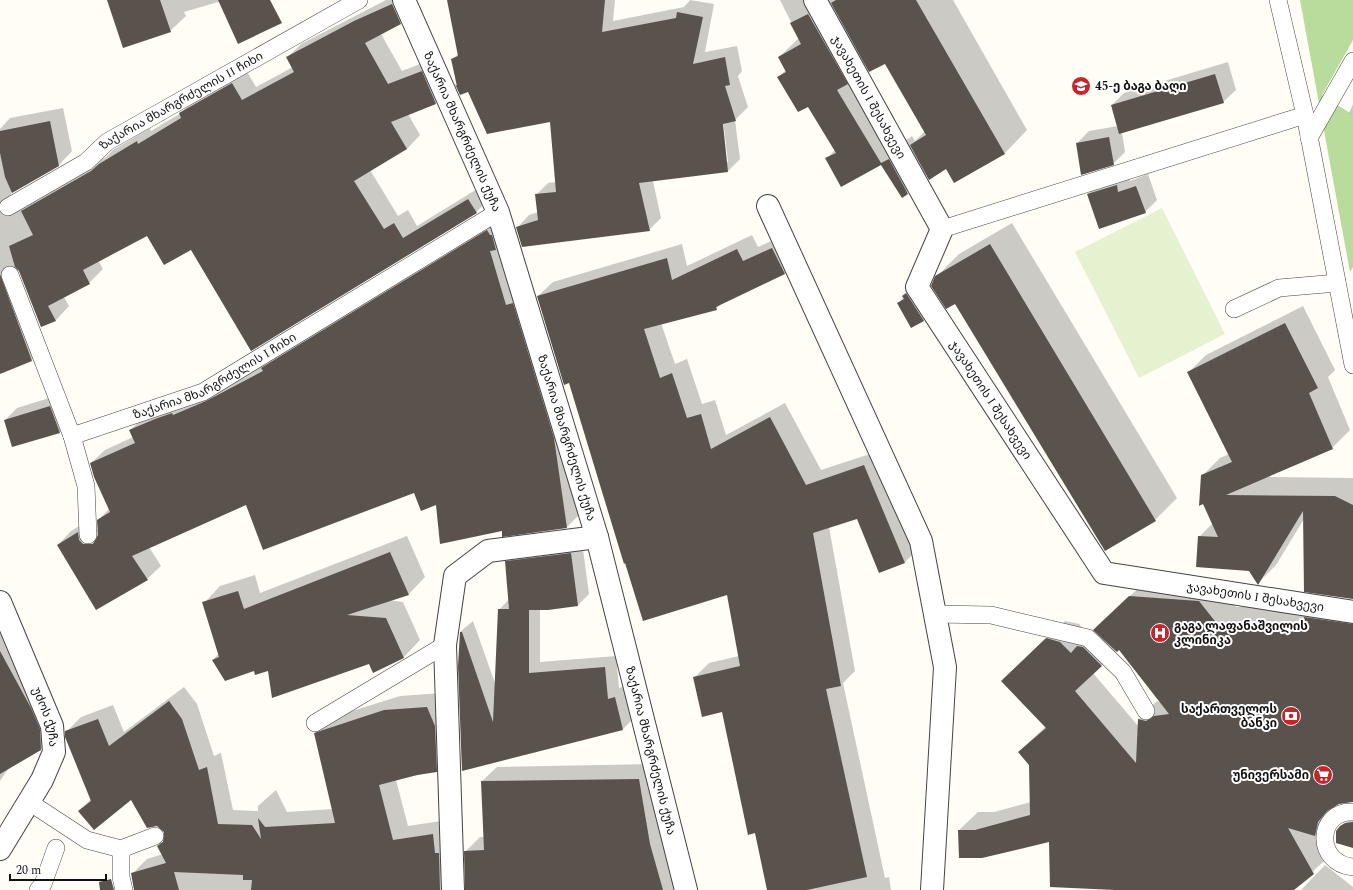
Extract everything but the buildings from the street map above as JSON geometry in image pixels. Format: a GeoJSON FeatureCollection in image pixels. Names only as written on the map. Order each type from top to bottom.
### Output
{"type":"FeatureCollection","features":[{"type":"Feature","properties":{"kind":"street","name":"ზაქარია მხარგრძელის ქუჩა"},"geometry":{"type":"LineString","coordinates":[[404,0],[498,212],[597,537],[686,890]]}},
{"type":"Feature","properties":{"kind":"street","name":"ჯავახეთის I შესახვევი"},"geometry":{"type":"LineString","coordinates":[[815,0],[942,229],[917,287],[1104,573],[1353,612]]}},
{"type":"Feature","properties":{"kind":"street"},"geometry":{"type":"LineString","coordinates":[[768,206],[921,541],[945,667],[932,890]]}},
{"type":"Feature","properties":{"kind":"street"},"geometry":{"type":"LineString","coordinates":[[453,890],[446,645],[455,576],[488,551],[597,537]]}},
{"type":"Feature","properties":{"kind":"street","name":"უძოს ქუჩა"},"geometry":{"type":"LineString","coordinates":[[0,602],[52,726],[54,752],[42,780],[0,849]]}},
{"type":"Feature","properties":{"kind":"lane","name":"ზაქარია მხარგრძელის II ჩიხი"},"geometry":{"type":"LineString","coordinates":[[8,207],[86,162],[107,142],[359,0]]}},
{"type":"Feature","properties":{"kind":"lane"},"geometry":{"type":"LineString","coordinates":[[1278,0],[1305,115],[1353,365]]}},
{"type":"Feature","properties":{"kind":"lane"},"geometry":{"type":"LineString","coordinates":[[1309,138],[1353,61]]}},
{"type":"Feature","properties":{"kind":"lane"},"geometry":{"type":"LineString","coordinates":[[942,229],[1305,115]]}},
{"type":"Feature","properties":{"kind":"lane","name":"ზაქარია მხარგრძელის I ჩიხი"},"geometry":{"type":"LineString","coordinates":[[72,436],[203,392],[498,212]]}},
{"type":"Feature","properties":{"kind":"lane"},"geometry":{"type":"LineString","coordinates":[[10,275],[72,436],[86,486],[88,535]]}},
{"type":"Feature","properties":{"kind":"lane"},"geometry":{"type":"LineString","coordinates":[[1234,309],[1279,288],[1337,283]]}},
{"type":"Feature","properties":{"kind":"lane"},"geometry":{"type":"LineString","coordinates":[[1342,308],[1353,290]]}},
{"type":"Feature","properties":{"kind":"lane"},"geometry":{"type":"LineString","coordinates":[[935,614],[990,615],[1088,638],[1123,672],[1146,710]]}},
{"type":"Feature","properties":{"kind":"lane"},"geometry":{"type":"LineString","coordinates":[[315,723],[446,645]]}},
{"type":"Feature","properties":{"kind":"lane"},"geometry":{"type":"LineString","coordinates":[[29,802],[87,840],[121,849],[155,836]]}},
{"type":"Feature","properties":{"kind":"lane"},"geometry":{"type":"LineString","coordinates":[[1353,812],[1339,815],[1331,821],[1326,829],[1324,839],[1330,856],[1337,863],[1353,868]]}},
{"type":"Feature","properties":{"kind":"lane"},"geometry":{"type":"LineString","coordinates":[[38,890],[43,884],[56,848]]}},
{"type":"Feature","properties":{"kind":"lane"},"geometry":{"type":"LineString","coordinates":[[121,849],[121,877],[124,890]]}},
{"type":"Feature","properties":{"kind":"green space"},"geometry":{"type":"Polygon","coordinates":[[[1300,0],[1353,0],[1353,40],[1322,95],[1353,115],[1353,267],[1350,272],[1300,0]]]}},
{"type":"Feature","properties":{"kind":"green space"},"geometry":{"type":"Polygon","coordinates":[[[1162,208],[1225,334],[1139,378],[1075,252],[1162,208]]]}},
{"type":"Feature","properties":{"kind":"place","name":"45-ე ბაგა ბაღი"},"geometry":{"type":"Point","coordinates":[1081,86]}},
{"type":"Feature","properties":{"kind":"place","name":"გაგა ლაფანაშვილის კლინიკა"},"geometry":{"type":"Point","coordinates":[1160,633]}},
{"type":"Feature","properties":{"kind":"place","name":"საქართველოს ბანკი"},"geometry":{"type":"Point","coordinates":[1291,716]}},
{"type":"Feature","properties":{"kind":"place","name":"უნივერსამი"},"geometry":{"type":"Point","coordinates":[1323,775]}}]}
